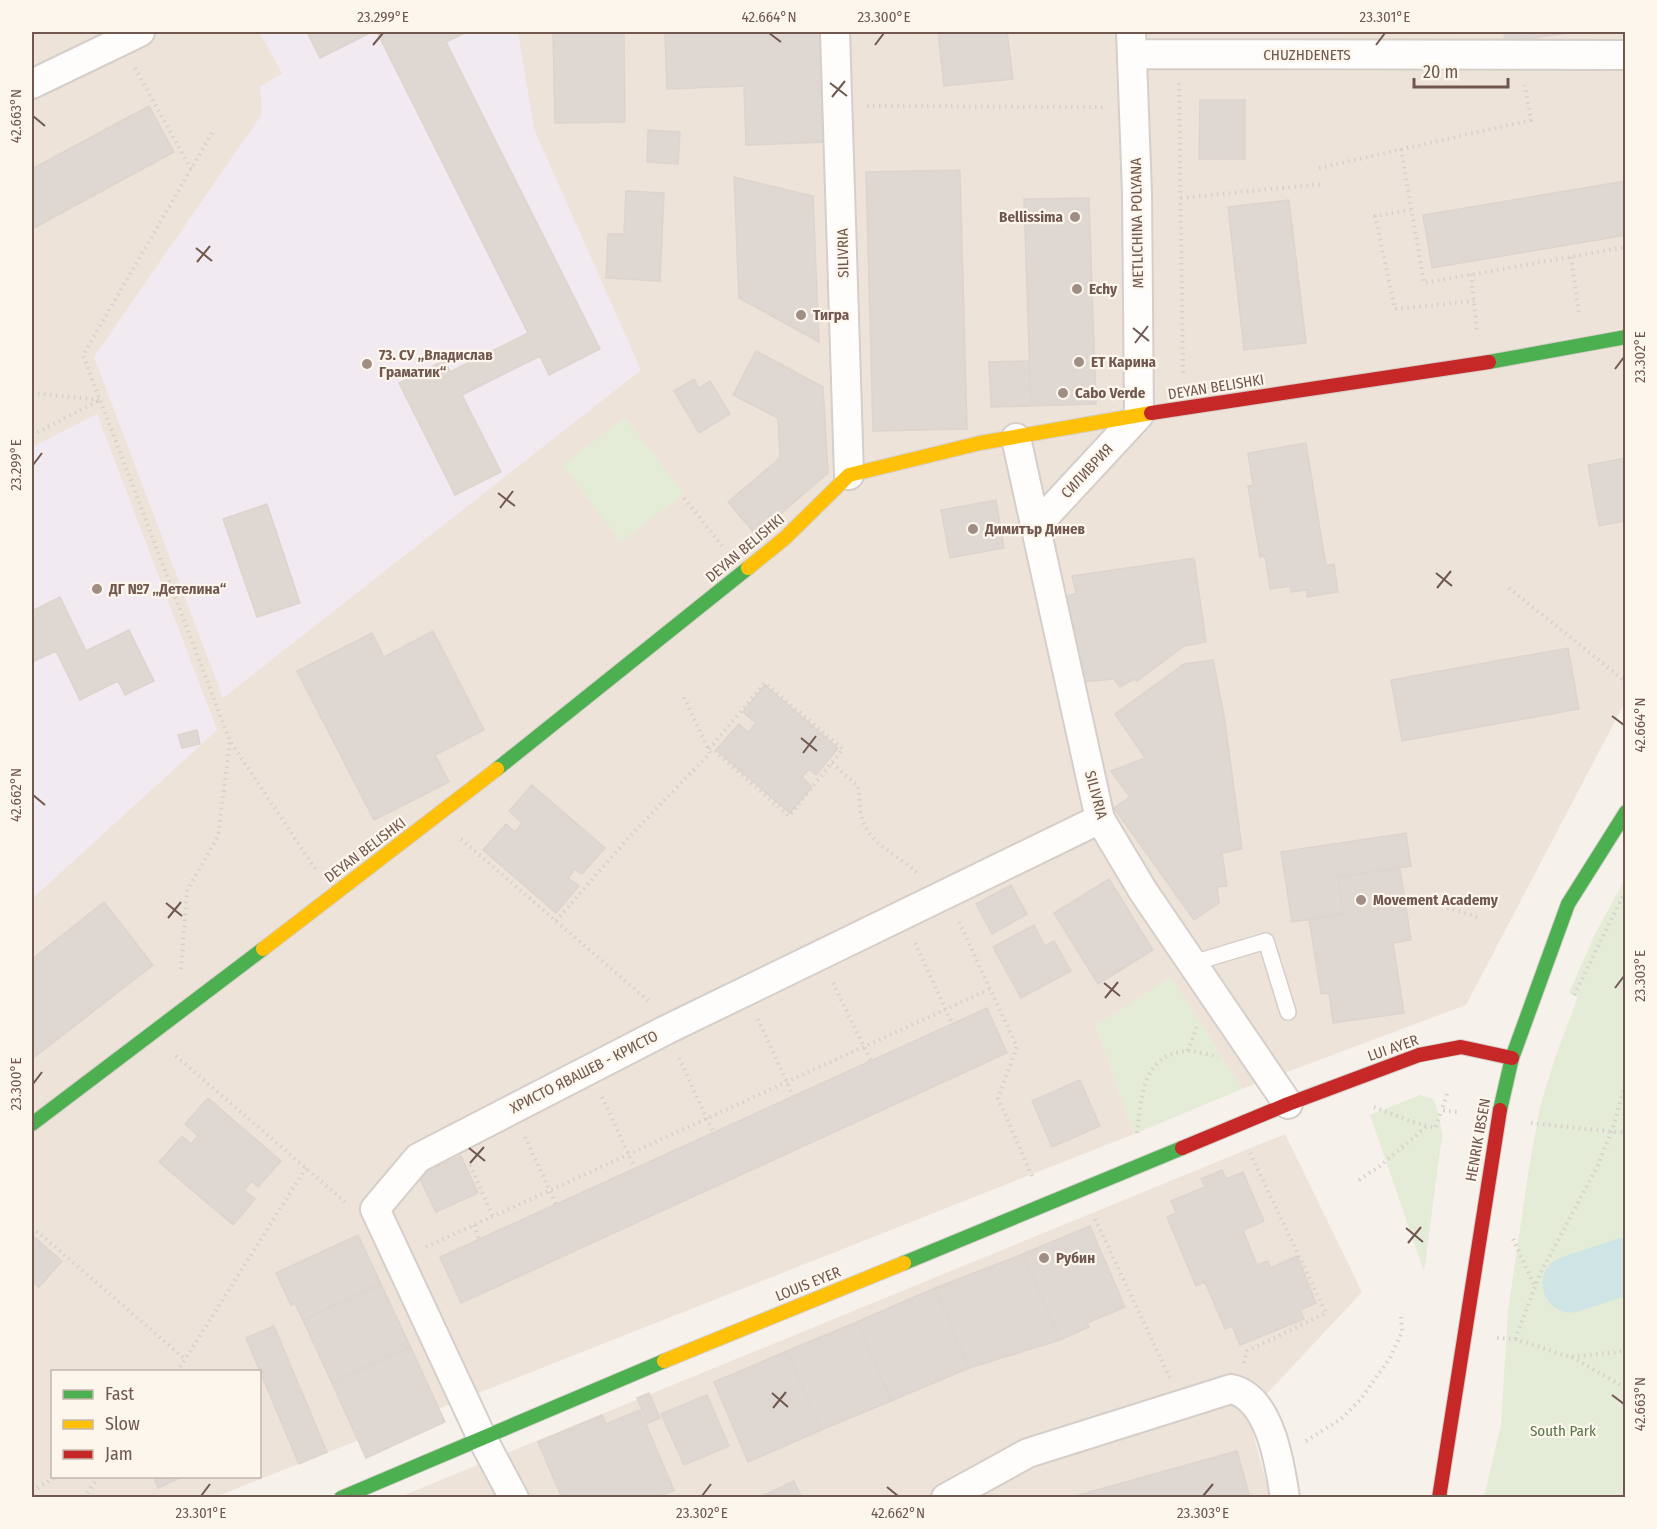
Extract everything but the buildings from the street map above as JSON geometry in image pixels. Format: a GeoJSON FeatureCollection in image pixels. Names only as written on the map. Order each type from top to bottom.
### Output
{"type":"FeatureCollection","features":[{"type":"Feature","properties":{"kind":"main road","name":"DEYAN BELISHKI"},"geometry":{"type":"LineString","coordinates":[[32,1124],[436,817],[785,538],[849,475],[980,443],[1139,415],[1532,356],[1626,337]]}},
{"type":"Feature","properties":{"kind":"main road","name":"HENRIK IBSEN"},"geometry":{"type":"LineString","coordinates":[[1439,1497],[1479,1232],[1498,1118],[1512,1058],[1568,904],[1626,812]]}},
{"type":"Feature","properties":{"kind":"main road","name":"LUI AYER"},"geometry":{"type":"LineString","coordinates":[[1288,1104],[1419,1055],[1461,1047],[1512,1058]]}},
{"type":"Feature","properties":{"kind":"main road","name":"LOUIS EYER"},"geometry":{"type":"LineString","coordinates":[[341,1497],[702,1345],[1082,1191],[1288,1104]]}},
{"type":"Feature","properties":{"kind":"street","name":"SILIVRIA"},"geometry":{"type":"LineString","coordinates":[[835,32],[840,106],[849,475]]}},
{"type":"Feature","properties":{"kind":"street"},"geometry":{"type":"LineString","coordinates":[[32,84],[130,36]]}},
{"type":"Feature","properties":{"kind":"street","name":"CHUZHDENETS"},"geometry":{"type":"LineString","coordinates":[[1132,43],[1179,55],[1626,55]]}},
{"type":"Feature","properties":{"kind":"street","name":"METLICHINA POLYANA"},"geometry":{"type":"LineString","coordinates":[[1132,43],[1139,415]]}},
{"type":"Feature","properties":{"kind":"street","name":"СИЛИВРИЯ"},"geometry":{"type":"LineString","coordinates":[[1035,527],[1139,415]]}},
{"type":"Feature","properties":{"kind":"street","name":"SILIVRIA"},"geometry":{"type":"LineString","coordinates":[[1016,438],[1100,819],[1143,891],[1288,1104]]}},
{"type":"Feature","properties":{"kind":"street","name":"ХРИСТО ЯВАШЕВ - КРИСТО"},"geometry":{"type":"LineString","coordinates":[[375,1209],[418,1158],[457,1137],[666,1030],[1100,819]]}},
{"type":"Feature","properties":{"kind":"street"},"geometry":{"type":"LineString","coordinates":[[375,1209],[483,1438],[514,1497]]}},
{"type":"Feature","properties":{"kind":"street"},"geometry":{"type":"LineString","coordinates":[[946,1497],[1028,1453],[1225,1389],[1238,1390],[1249,1396],[1259,1408],[1278,1455],[1286,1497]]}},
{"type":"Feature","properties":{"kind":"lane"},"geometry":{"type":"LineString","coordinates":[[1193,963],[1266,941],[1288,1012]]}},
{"type":"Feature","properties":{"kind":"path"},"geometry":{"type":"LineString","coordinates":[[130,36],[191,169]]}},
{"type":"Feature","properties":{"kind":"path"},"geometry":{"type":"LineString","coordinates":[[1179,55],[1184,409]]}},
{"type":"Feature","properties":{"kind":"path"},"geometry":{"type":"LineString","coordinates":[[1320,168],[1531,120],[1521,55]]}},
{"type":"Feature","properties":{"kind":"path"},"geometry":{"type":"LineString","coordinates":[[840,106],[1134,107]]}},
{"type":"Feature","properties":{"kind":"path"},"geometry":{"type":"LineString","coordinates":[[212,133],[83,355],[230,741],[313,866]]}},
{"type":"Feature","properties":{"kind":"path"},"geometry":{"type":"LineString","coordinates":[[1401,149],[1424,283],[1626,247]]}},
{"type":"Feature","properties":{"kind":"path"},"geometry":{"type":"LineString","coordinates":[[1181,198],[1322,184]]}},
{"type":"Feature","properties":{"kind":"path"},"geometry":{"type":"LineString","coordinates":[[1411,210],[1375,216],[1395,309],[1474,301]]}},
{"type":"Feature","properties":{"kind":"path"},"geometry":{"type":"LineString","coordinates":[[1571,257],[1580,323]]}},
{"type":"Feature","properties":{"kind":"path"},"geometry":{"type":"LineString","coordinates":[[1471,274],[1478,340]]}},
{"type":"Feature","properties":{"kind":"path"},"geometry":{"type":"LineString","coordinates":[[32,393],[100,400]]}},
{"type":"Feature","properties":{"kind":"path"},"geometry":{"type":"LineString","coordinates":[[32,435],[100,400]]}},
{"type":"Feature","properties":{"kind":"path"},"geometry":{"type":"LineString","coordinates":[[684,498],[743,572]]}},
{"type":"Feature","properties":{"kind":"path"},"geometry":{"type":"LineString","coordinates":[[1509,588],[1626,682]]}},
{"type":"Feature","properties":{"kind":"path"},"geometry":{"type":"LineString","coordinates":[[556,921],[630,836],[710,753],[710,748],[765,683],[843,750],[789,816],[710,748],[682,693]]}},
{"type":"Feature","properties":{"kind":"path"},"geometry":{"type":"LineString","coordinates":[[178,975],[182,965],[187,891],[218,836],[230,741]]}},
{"type":"Feature","properties":{"kind":"path"},"geometry":{"type":"LineString","coordinates":[[832,763],[858,786],[861,812],[867,830],[895,857],[905,860],[945,895],[990,988],[1017,1047],[998,1098],[1045,1206]]}},
{"type":"Feature","properties":{"kind":"path"},"geometry":{"type":"LineString","coordinates":[[436,817],[656,1008],[713,1132]]}},
{"type":"Feature","properties":{"kind":"path"},"geometry":{"type":"LineString","coordinates":[[1574,995],[1626,890]]}},
{"type":"Feature","properties":{"kind":"path"},"geometry":{"type":"LineString","coordinates":[[1406,904],[1434,903],[1477,917]]}},
{"type":"Feature","properties":{"kind":"path"},"geometry":{"type":"LineString","coordinates":[[902,915],[952,1023]]}},
{"type":"Feature","properties":{"kind":"path"},"geometry":{"type":"LineString","coordinates":[[820,955],[871,1061]]}},
{"type":"Feature","properties":{"kind":"path"},"geometry":{"type":"LineString","coordinates":[[399,1260],[990,988]]}},
{"type":"Feature","properties":{"kind":"path"},"geometry":{"type":"LineString","coordinates":[[745,991],[793,1096]]}},
{"type":"Feature","properties":{"kind":"path"},"geometry":{"type":"LineString","coordinates":[[150,1034],[348,1204],[375,1209]]}},
{"type":"Feature","properties":{"kind":"path"},"geometry":{"type":"LineString","coordinates":[[1133,1170],[1142,1092],[1147,1076],[1165,1056],[1188,1051],[1264,1068]]}},
{"type":"Feature","properties":{"kind":"path"},"geometry":{"type":"LineString","coordinates":[[589,1069],[636,1168]]}},
{"type":"Feature","properties":{"kind":"path"},"geometry":{"type":"LineString","coordinates":[[1515,1339],[1540,1274],[1597,1167],[1612,1131],[1626,1081]]}},
{"type":"Feature","properties":{"kind":"path"},"geometry":{"type":"LineString","coordinates":[[1330,1088],[1436,1128],[1447,1094]]}},
{"type":"Feature","properties":{"kind":"path"},"geometry":{"type":"LineString","coordinates":[[512,1109],[556,1204]]}},
{"type":"Feature","properties":{"kind":"path"},"geometry":{"type":"LineString","coordinates":[[1442,1110],[1457,1112]]}},
{"type":"Feature","properties":{"kind":"path"},"geometry":{"type":"LineString","coordinates":[[1531,1122],[1626,1131]]}},
{"type":"Feature","properties":{"kind":"path"},"geometry":{"type":"LineString","coordinates":[[1237,1125],[1326,1313],[1246,1352],[1238,1390]]}},
{"type":"Feature","properties":{"kind":"path"},"geometry":{"type":"LineString","coordinates":[[1359,1180],[1388,1160],[1427,1126]]}},
{"type":"Feature","properties":{"kind":"path"},"geometry":{"type":"LineString","coordinates":[[457,1137],[493,1217]]}},
{"type":"Feature","properties":{"kind":"path"},"geometry":{"type":"LineString","coordinates":[[178,1370],[306,1168]]}},
{"type":"Feature","properties":{"kind":"path"},"geometry":{"type":"LineString","coordinates":[[1082,1191],[1182,1403]]}},
{"type":"Feature","properties":{"kind":"path"},"geometry":{"type":"LineString","coordinates":[[474,1225],[480,1239]]}},
{"type":"Feature","properties":{"kind":"path"},"geometry":{"type":"LineString","coordinates":[[32,1227],[185,1359]]}},
{"type":"Feature","properties":{"kind":"path"},"geometry":{"type":"LineString","coordinates":[[1513,1239],[1535,1288]]}},
{"type":"Feature","properties":{"kind":"path"},"geometry":{"type":"LineString","coordinates":[[1278,1455],[1341,1419],[1360,1400],[1390,1358],[1402,1332],[1401,1312]]}},
{"type":"Feature","properties":{"kind":"path"},"geometry":{"type":"LineString","coordinates":[[1497,1338],[1515,1339],[1570,1357],[1626,1388]]}},
{"type":"Feature","properties":{"kind":"path"},"geometry":{"type":"LineString","coordinates":[[1570,1357],[1626,1351]]}},
{"type":"Feature","properties":{"kind":"path"},"geometry":{"type":"LineString","coordinates":[[32,1491],[54,1478]]}},
{"type":"Feature","properties":{"kind":"path"},"geometry":{"type":"LineString","coordinates":[[84,1497],[98,1478]]}},
{"type":"Feature","properties":{"kind":"shaded area"},"geometry":{"type":"Polygon","coordinates":[[[32,32],[1625,32],[1625,702],[1466,1005],[1242,1089],[1171,977],[1096,1026],[1134,1134],[215,1497],[32,1497],[32,32]]]}},
{"type":"Feature","properties":{"kind":"shaded area","name":"73. СУ „Владислав Граматик“"},"geometry":{"type":"Polygon","coordinates":[[[259,32],[518,32],[534,129],[641,370],[223,698],[94,357],[262,114],[260,87],[282,73],[259,32]]]}},
{"type":"Feature","properties":{"kind":"shaded area","name":"ДГ №7 „Детелина“"},"geometry":{"type":"Polygon","coordinates":[[[97,414],[217,730],[32,899],[32,447],[97,414]]]}},
{"type":"Feature","properties":{"kind":"shaded area"},"geometry":{"type":"Polygon","coordinates":[[[1285,1134],[1362,1292],[1248,1414],[1270,1497],[397,1498],[1285,1134]]]}},
{"type":"Feature","properties":{"kind":"green space"},"geometry":{"type":"Polygon","coordinates":[[[625,417],[684,494],[621,542],[562,465],[625,417]]]}},
{"type":"Feature","properties":{"kind":"green space","name":"South Park"},"geometry":{"type":"Polygon","coordinates":[[[1625,879],[1625,1497],[1484,1497],[1501,1425],[1508,1311],[1540,1107],[1555,1058],[1578,997],[1569,993],[1596,932],[1625,879]]]}},
{"type":"Feature","properties":{"kind":"green space"},"geometry":{"type":"Polygon","coordinates":[[[1171,977],[1242,1089],[1134,1134],[1096,1026],[1171,977]]]}},
{"type":"Feature","properties":{"kind":"green space"},"geometry":{"type":"Polygon","coordinates":[[[1420,1095],[1433,1099],[1439,1114],[1442,1136],[1424,1271],[1370,1115],[1420,1095]]]}},
{"type":"Feature","properties":{"kind":"waterway"},"geometry":{"type":"LineString","coordinates":[[1571,1284],[1626,1266]]}},
{"type":"Feature","properties":{"kind":"traffic: fast"},"geometry":{"type":"LineString","coordinates":[[1489,362],[1626,337]]}},
{"type":"Feature","properties":{"kind":"traffic: fast"},"geometry":{"type":"LineString","coordinates":[[497,769],[748,568]]}},
{"type":"Feature","properties":{"kind":"traffic: fast"},"geometry":{"type":"LineString","coordinates":[[1500,1110],[1512,1058],[1568,904],[1626,812]]}},
{"type":"Feature","properties":{"kind":"traffic: fast"},"geometry":{"type":"LineString","coordinates":[[32,1124],[263,949]]}},
{"type":"Feature","properties":{"kind":"traffic: fast"},"geometry":{"type":"LineString","coordinates":[[904,1263],[1182,1148]]}},
{"type":"Feature","properties":{"kind":"traffic: fast"},"geometry":{"type":"LineString","coordinates":[[341,1498],[664,1361]]}},
{"type":"Feature","properties":{"kind":"traffic: slow"},"geometry":{"type":"LineString","coordinates":[[748,568],[785,538],[849,475],[980,443],[1151,413]]}},
{"type":"Feature","properties":{"kind":"traffic: slow"},"geometry":{"type":"LineString","coordinates":[[263,949],[497,769]]}},
{"type":"Feature","properties":{"kind":"traffic: slow"},"geometry":{"type":"LineString","coordinates":[[664,1361],[904,1263]]}},
{"type":"Feature","properties":{"kind":"traffic: jam"},"geometry":{"type":"LineString","coordinates":[[1151,413],[1489,362]]}},
{"type":"Feature","properties":{"kind":"traffic: jam"},"geometry":{"type":"LineString","coordinates":[[1182,1148],[1288,1104],[1419,1055],[1461,1047],[1512,1058]]}},
{"type":"Feature","properties":{"kind":"traffic: jam"},"geometry":{"type":"LineString","coordinates":[[1439,1498],[1500,1110]]}},
{"type":"Feature","properties":{"kind":"place","name":"Bellissima"},"geometry":{"type":"Point","coordinates":[1075,217]}},
{"type":"Feature","properties":{"kind":"place","name":"Echy"},"geometry":{"type":"Point","coordinates":[1077,289]}},
{"type":"Feature","properties":{"kind":"place","name":"Тигра"},"geometry":{"type":"Point","coordinates":[801,315]}},
{"type":"Feature","properties":{"kind":"place","name":"ЕТ Карина"},"geometry":{"type":"Point","coordinates":[1079,362]}},
{"type":"Feature","properties":{"kind":"place","name":"73. СУ „Владислав Граматик“"},"geometry":{"type":"Point","coordinates":[367,364]}},
{"type":"Feature","properties":{"kind":"place","name":"Cabo Verde"},"geometry":{"type":"Point","coordinates":[1063,393]}},
{"type":"Feature","properties":{"kind":"place","name":"Димитър Динев"},"geometry":{"type":"Point","coordinates":[973,529]}},
{"type":"Feature","properties":{"kind":"place","name":"ДГ №7 „Детелина“"},"geometry":{"type":"Point","coordinates":[97,589]}},
{"type":"Feature","properties":{"kind":"place","name":"Movement Academy"},"geometry":{"type":"Point","coordinates":[1361,900]}},
{"type":"Feature","properties":{"kind":"place","name":"Рубин"},"geometry":{"type":"Point","coordinates":[1044,1258]}}]}
